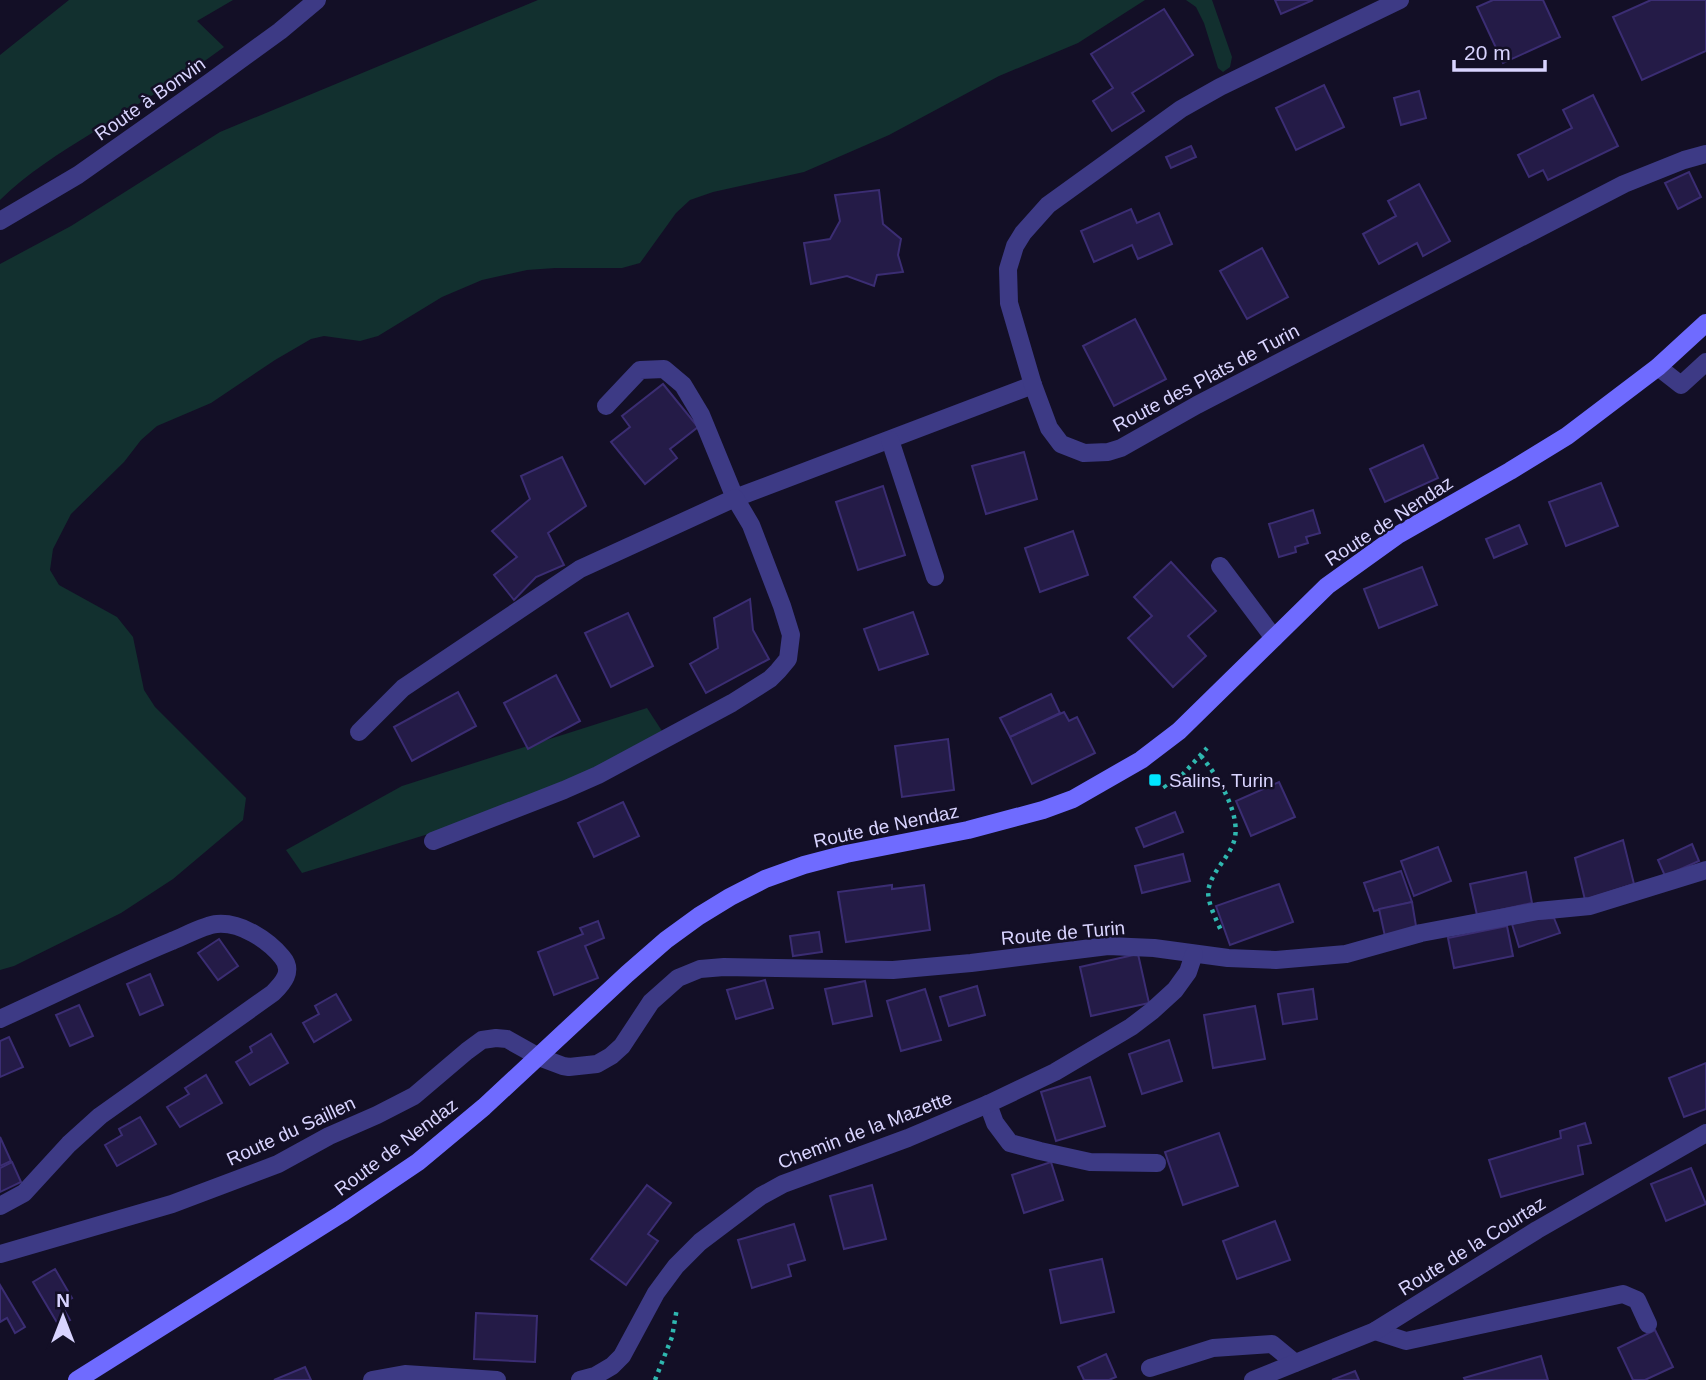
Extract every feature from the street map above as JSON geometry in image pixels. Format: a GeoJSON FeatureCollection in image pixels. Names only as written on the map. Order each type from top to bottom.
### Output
{"type":"FeatureCollection","features":[{"type":"Feature","properties":{"kind":"main road","name":"Route de Nendaz"},"geometry":{"type":"LineString","coordinates":[[77,1380],[341,1214],[418,1162],[484,1107],[666,940],[730,897],[804,865],[1002,822],[1043,810],[1073,799],[1141,760],[1179,731],[1327,586],[1398,536],[1567,436],[1658,368],[1706,323]]}},
{"type":"Feature","properties":{"kind":"street","name":"Route à Bonvin"},"geometry":{"type":"LineString","coordinates":[[0,220],[89,167],[250,53],[317,0]]}},
{"type":"Feature","properties":{"kind":"street","name":"Route des Plats de Turin"},"geometry":{"type":"LineString","coordinates":[[1400,0],[1220,87],[1181,109],[1048,205],[1023,233],[1015,246],[1008,269],[1009,303],[1033,385],[1049,428],[1061,444],[1084,453],[1108,453],[1121,448],[1198,405],[1624,184],[1706,154]]}},
{"type":"Feature","properties":{"kind":"street"},"geometry":{"type":"LineString","coordinates":[[1658,368],[1681,385],[1706,362]]}},
{"type":"Feature","properties":{"kind":"street"},"geometry":{"type":"LineString","coordinates":[[433,841],[598,775],[770,680],[788,659],[790,635],[782,606],[751,525],[735,498],[701,415],[683,385],[664,369],[640,370],[606,406]]}},
{"type":"Feature","properties":{"kind":"street"},"geometry":{"type":"LineString","coordinates":[[359,732],[403,688],[580,569],[735,498],[1033,385]]}},
{"type":"Feature","properties":{"kind":"street"},"geometry":{"type":"LineString","coordinates":[[890,440],[935,577]]}},
{"type":"Feature","properties":{"kind":"street"},"geometry":{"type":"LineString","coordinates":[[1220,566],[1274,638]]}},
{"type":"Feature","properties":{"kind":"street","name":"Route de Turin"},"geometry":{"type":"LineString","coordinates":[[539,1057],[569,1067],[597,1064],[622,1046],[651,1002],[678,978],[700,968],[893,970],[1108,946],[1276,960],[1346,954],[1422,933],[1538,911],[1590,906],[1706,870]]}},
{"type":"Feature","properties":{"kind":"street"},"geometry":{"type":"LineString","coordinates":[[0,1019],[160,946],[215,924],[232,924],[254,935],[273,947],[286,961],[288,968],[286,979],[273,993],[100,1116],[69,1144],[24,1193],[0,1206]]}},
{"type":"Feature","properties":{"kind":"street","name":"Chemin de la Mazette"},"geometry":{"type":"LineString","coordinates":[[580,1380],[596,1376],[622,1356],[656,1293],[676,1266],[700,1242],[761,1196],[783,1184],[908,1138],[1055,1072],[1131,1027],[1152,1011],[1175,990],[1188,972],[1194,954]]}},
{"type":"Feature","properties":{"kind":"street","name":"Route du Saillen"},"geometry":{"type":"LineString","coordinates":[[0,1254],[172,1204],[278,1164],[329,1136],[414,1096],[482,1040],[507,1039],[539,1057]]}},
{"type":"Feature","properties":{"kind":"street"},"geometry":{"type":"LineString","coordinates":[[988,1104],[995,1123],[1010,1143],[1090,1162],[1157,1163]]}},
{"type":"Feature","properties":{"kind":"street","name":"Route de la Courtaz"},"geometry":{"type":"LineString","coordinates":[[1253,1380],[1375,1331],[1537,1230],[1706,1133]]}},
{"type":"Feature","properties":{"kind":"street"},"geometry":{"type":"LineString","coordinates":[[1375,1331],[1406,1341],[1623,1294],[1637,1300],[1648,1324]]}},
{"type":"Feature","properties":{"kind":"street"},"geometry":{"type":"LineString","coordinates":[[1150,1367],[1213,1348],[1272,1344],[1295,1363]]}},
{"type":"Feature","properties":{"kind":"street"},"geometry":{"type":"LineString","coordinates":[[372,1380],[405,1374],[497,1380]]}},
{"type":"Feature","properties":{"kind":"path"},"geometry":{"type":"LineString","coordinates":[[1164,785],[1167,789],[1173,785],[1207,748]]}},
{"type":"Feature","properties":{"kind":"path"},"geometry":{"type":"LineString","coordinates":[[1201,756],[1222,787],[1235,824],[1234,843],[1208,888],[1226,944]]}},
{"type":"Feature","properties":{"kind":"path"},"geometry":{"type":"LineString","coordinates":[[656,1380],[672,1337],[680,1293],[680,1274],[676,1266]]}},
{"type":"Feature","properties":{"kind":"green space"},"geometry":{"type":"Polygon","coordinates":[[[69,0],[233,0],[197,21],[224,47],[44,164],[0,200],[0,55],[69,0]]]}},
{"type":"Feature","properties":{"kind":"green space"},"geometry":{"type":"Polygon","coordinates":[[[538,0],[1145,0],[1078,43],[999,76],[889,135],[804,172],[713,192],[690,200],[676,213],[640,263],[622,268],[527,270],[482,280],[442,297],[378,336],[360,341],[324,336],[311,339],[211,403],[157,426],[71,514],[53,549],[50,570],[59,585],[117,617],[133,637],[144,690],[155,707],[246,798],[243,820],[173,879],[121,913],[14,966],[0,970],[0,264],[71,226],[220,132],[538,0]]]}},
{"type":"Feature","properties":{"kind":"green space"},"geometry":{"type":"Polygon","coordinates":[[[1186,0],[1212,0],[1232,57],[1230,67],[1223,72],[1218,68],[1196,7],[1186,0]]]}},
{"type":"Feature","properties":{"kind":"green space"},"geometry":{"type":"Polygon","coordinates":[[[647,708],[662,731],[610,768],[464,823],[302,873],[286,850],[402,786],[647,708]]]}},
{"type":"Feature","properties":{"kind":"building"},"geometry":{"type":"Polygon","coordinates":[[[1275,0],[1313,0],[1281,14],[1275,0]]]}},
{"type":"Feature","properties":{"kind":"building"},"geometry":{"type":"Polygon","coordinates":[[[1493,0],[1543,0],[1560,37],[1503,63],[1477,7],[1493,0]]]}},
{"type":"Feature","properties":{"kind":"building"},"geometry":{"type":"Polygon","coordinates":[[[1651,0],[1706,0],[1706,51],[1642,80],[1613,17],[1651,0]]]}},
{"type":"Feature","properties":{"kind":"building"},"geometry":{"type":"Polygon","coordinates":[[[1164,9],[1193,55],[1132,93],[1144,111],[1112,131],[1093,101],[1113,88],[1091,54],[1164,9]]]}},
{"type":"Feature","properties":{"kind":"building"},"geometry":{"type":"Polygon","coordinates":[[[1324,85],[1344,127],[1296,150],[1276,108],[1324,85]]]}},
{"type":"Feature","properties":{"kind":"building"},"geometry":{"type":"Polygon","coordinates":[[[1419,91],[1426,118],[1401,125],[1394,98],[1419,91]]]}},
{"type":"Feature","properties":{"kind":"building"},"geometry":{"type":"Polygon","coordinates":[[[1593,95],[1618,146],[1548,180],[1543,170],[1529,177],[1518,155],[1572,128],[1563,110],[1593,95]]]}},
{"type":"Feature","properties":{"kind":"building"},"geometry":{"type":"Polygon","coordinates":[[[1191,146],[1196,157],[1171,168],[1166,157],[1191,146]]]}},
{"type":"Feature","properties":{"kind":"building"},"geometry":{"type":"Polygon","coordinates":[[[1689,172],[1701,197],[1678,209],[1665,183],[1689,172]]]}},
{"type":"Feature","properties":{"kind":"building"},"geometry":{"type":"Polygon","coordinates":[[[1419,184],[1450,241],[1423,256],[1417,243],[1379,264],[1363,234],[1396,216],[1388,201],[1419,184]]]}},
{"type":"Feature","properties":{"kind":"building"},"geometry":{"type":"Polygon","coordinates":[[[879,190],[883,224],[901,239],[898,255],[903,272],[877,275],[874,286],[847,276],[811,284],[804,243],[830,239],[840,221],[835,195],[879,190]]]}},
{"type":"Feature","properties":{"kind":"building"},"geometry":{"type":"Polygon","coordinates":[[[1131,209],[1137,223],[1159,213],[1172,244],[1138,259],[1132,245],[1094,262],[1081,231],[1131,209]]]}},
{"type":"Feature","properties":{"kind":"building"},"geometry":{"type":"Polygon","coordinates":[[[1262,248],[1288,297],[1247,319],[1220,271],[1262,248]]]}},
{"type":"Feature","properties":{"kind":"building"},"geometry":{"type":"Polygon","coordinates":[[[1135,319],[1166,379],[1114,406],[1083,346],[1135,319]]]}},
{"type":"Feature","properties":{"kind":"building"},"geometry":{"type":"Polygon","coordinates":[[[663,384],[698,427],[670,449],[677,458],[645,484],[611,442],[630,427],[622,416],[663,384]]]}},
{"type":"Feature","properties":{"kind":"building"},"geometry":{"type":"Polygon","coordinates":[[[1423,445],[1438,478],[1385,502],[1370,469],[1423,445]]]}},
{"type":"Feature","properties":{"kind":"building"},"geometry":{"type":"Polygon","coordinates":[[[1024,452],[1037,499],[986,514],[972,466],[1024,452]]]}},
{"type":"Feature","properties":{"kind":"building"},"geometry":{"type":"Polygon","coordinates":[[[562,457],[586,506],[548,533],[564,565],[536,577],[514,600],[494,575],[517,557],[492,531],[530,499],[521,476],[562,457]]]}},
{"type":"Feature","properties":{"kind":"building"},"geometry":{"type":"Polygon","coordinates":[[[1601,483],[1618,526],[1566,546],[1549,502],[1601,483]]]}},
{"type":"Feature","properties":{"kind":"building"},"geometry":{"type":"Polygon","coordinates":[[[883,486],[905,555],[858,570],[836,502],[883,486]]]}},
{"type":"Feature","properties":{"kind":"building"},"geometry":{"type":"Polygon","coordinates":[[[1313,510],[1320,533],[1306,537],[1308,543],[1295,547],[1296,552],[1279,557],[1269,524],[1313,510]]]}},
{"type":"Feature","properties":{"kind":"building"},"geometry":{"type":"Polygon","coordinates":[[[1519,525],[1527,544],[1494,558],[1486,539],[1519,525]]]}},
{"type":"Feature","properties":{"kind":"building"},"geometry":{"type":"Polygon","coordinates":[[[1073,531],[1088,575],[1040,592],[1025,548],[1073,531]]]}},
{"type":"Feature","properties":{"kind":"building"},"geometry":{"type":"Polygon","coordinates":[[[1171,562],[1216,611],[1188,636],[1206,656],[1173,687],[1128,638],[1152,616],[1134,597],[1171,562]]]}},
{"type":"Feature","properties":{"kind":"building"},"geometry":{"type":"Polygon","coordinates":[[[1422,567],[1437,605],[1379,628],[1364,589],[1422,567]]]}},
{"type":"Feature","properties":{"kind":"building"},"geometry":{"type":"Polygon","coordinates":[[[750,599],[753,630],[769,659],[706,693],[690,664],[718,648],[714,618],[750,599]]]}},
{"type":"Feature","properties":{"kind":"building"},"geometry":{"type":"Polygon","coordinates":[[[913,612],[928,654],[879,670],[864,629],[913,612]]]}},
{"type":"Feature","properties":{"kind":"building"},"geometry":{"type":"Polygon","coordinates":[[[628,613],[653,666],[611,687],[585,633],[628,613]]]}},
{"type":"Feature","properties":{"kind":"building"},"geometry":{"type":"Polygon","coordinates":[[[556,675],[580,721],[528,749],[504,703],[556,675]]]}},
{"type":"Feature","properties":{"kind":"building"},"geometry":{"type":"Polygon","coordinates":[[[458,692],[476,726],[412,761],[394,727],[458,692]]]}},
{"type":"Feature","properties":{"kind":"building"},"geometry":{"type":"Polygon","coordinates":[[[1051,694],[1060,713],[1010,737],[1000,718],[1051,694]]]}},
{"type":"Feature","properties":{"kind":"building"},"geometry":{"type":"Polygon","coordinates":[[[1064,712],[1069,721],[1077,717],[1095,753],[1032,784],[1010,737],[1064,712]]]}},
{"type":"Feature","properties":{"kind":"building"},"geometry":{"type":"Polygon","coordinates":[[[948,739],[954,790],[902,797],[895,746],[948,739]]]}},
{"type":"Feature","properties":{"kind":"building"},"geometry":{"type":"Polygon","coordinates":[[[1279,782],[1295,817],[1251,836],[1236,801],[1279,782]]]}},
{"type":"Feature","properties":{"kind":"building"},"geometry":{"type":"Polygon","coordinates":[[[623,802],[639,836],[594,857],[578,823],[623,802]]]}},
{"type":"Feature","properties":{"kind":"building"},"geometry":{"type":"Polygon","coordinates":[[[1175,812],[1183,832],[1144,847],[1136,828],[1175,812]]]}},
{"type":"Feature","properties":{"kind":"building"},"geometry":{"type":"Polygon","coordinates":[[[1623,840],[1634,884],[1585,900],[1575,858],[1623,840]]]}},
{"type":"Feature","properties":{"kind":"building"},"geometry":{"type":"Polygon","coordinates":[[[1692,844],[1699,861],[1665,876],[1658,860],[1692,844]]]}},
{"type":"Feature","properties":{"kind":"building"},"geometry":{"type":"Polygon","coordinates":[[[1438,847],[1451,881],[1414,896],[1401,861],[1438,847]]]}},
{"type":"Feature","properties":{"kind":"building"},"geometry":{"type":"Polygon","coordinates":[[[1183,854],[1190,881],[1142,893],[1135,866],[1183,854]]]}},
{"type":"Feature","properties":{"kind":"building"},"geometry":{"type":"Polygon","coordinates":[[[1401,871],[1412,902],[1374,911],[1364,883],[1401,871]]]}},
{"type":"Feature","properties":{"kind":"building"},"geometry":{"type":"Polygon","coordinates":[[[1526,872],[1532,903],[1477,915],[1470,884],[1526,872]]]}},
{"type":"Feature","properties":{"kind":"building"},"geometry":{"type":"Polygon","coordinates":[[[1279,884],[1293,922],[1230,945],[1216,906],[1279,884]]]}},
{"type":"Feature","properties":{"kind":"building"},"geometry":{"type":"Polygon","coordinates":[[[892,885],[892,889],[924,885],[930,930],[846,942],[838,892],[892,885]]]}},
{"type":"Feature","properties":{"kind":"building"},"geometry":{"type":"Polygon","coordinates":[[[1412,902],[1417,932],[1386,941],[1379,909],[1412,902]]]}},
{"type":"Feature","properties":{"kind":"building"},"geometry":{"type":"Polygon","coordinates":[[[1554,918],[1560,933],[1519,947],[1512,924],[1532,919],[1554,918]]]}},
{"type":"Feature","properties":{"kind":"building"},"geometry":{"type":"Polygon","coordinates":[[[598,921],[604,938],[585,946],[598,978],[554,995],[538,952],[583,934],[580,928],[598,921]]]}},
{"type":"Feature","properties":{"kind":"building"},"geometry":{"type":"Polygon","coordinates":[[[1507,926],[1513,956],[1454,968],[1448,938],[1507,926]]]}},
{"type":"Feature","properties":{"kind":"building"},"geometry":{"type":"Polygon","coordinates":[[[819,932],[822,952],[793,956],[790,936],[819,932]]]}},
{"type":"Feature","properties":{"kind":"building"},"geometry":{"type":"Polygon","coordinates":[[[219,939],[238,966],[218,980],[198,953],[219,939]]]}},
{"type":"Feature","properties":{"kind":"building"},"geometry":{"type":"Polygon","coordinates":[[[1138,954],[1149,1003],[1091,1016],[1080,967],[1138,954]]]}},
{"type":"Feature","properties":{"kind":"building"},"geometry":{"type":"Polygon","coordinates":[[[150,974],[163,1005],[140,1015],[127,984],[150,974]]]}},
{"type":"Feature","properties":{"kind":"building"},"geometry":{"type":"Polygon","coordinates":[[[765,980],[773,1008],[736,1019],[727,990],[765,980]]]}},
{"type":"Feature","properties":{"kind":"building"},"geometry":{"type":"Polygon","coordinates":[[[865,981],[872,1016],[833,1024],[825,989],[865,981]]]}},
{"type":"Feature","properties":{"kind":"building"},"geometry":{"type":"Polygon","coordinates":[[[977,986],[985,1015],[949,1026],[940,997],[977,986]]]}},
{"type":"Feature","properties":{"kind":"building"},"geometry":{"type":"Polygon","coordinates":[[[925,989],[941,1040],[901,1051],[887,1001],[925,989]]]}},
{"type":"Feature","properties":{"kind":"building"},"geometry":{"type":"Polygon","coordinates":[[[1313,989],[1317,1019],[1283,1024],[1278,994],[1313,989]]]}},
{"type":"Feature","properties":{"kind":"building"},"geometry":{"type":"Polygon","coordinates":[[[336,994],[351,1020],[314,1042],[303,1023],[319,1014],[315,1006],[336,994]]]}},
{"type":"Feature","properties":{"kind":"building"},"geometry":{"type":"Polygon","coordinates":[[[79,1005],[93,1036],[70,1046],[56,1015],[79,1005]]]}},
{"type":"Feature","properties":{"kind":"building"},"geometry":{"type":"Polygon","coordinates":[[[1255,1006],[1265,1059],[1213,1068],[1204,1015],[1255,1006]]]}},
{"type":"Feature","properties":{"kind":"building"},"geometry":{"type":"Polygon","coordinates":[[[271,1034],[288,1063],[250,1085],[236,1062],[252,1052],[250,1047],[271,1034]]]}},
{"type":"Feature","properties":{"kind":"building"},"geometry":{"type":"Polygon","coordinates":[[[9,1037],[23,1067],[0,1077],[0,1041],[9,1037]]]}},
{"type":"Feature","properties":{"kind":"building"},"geometry":{"type":"Polygon","coordinates":[[[1169,1040],[1182,1081],[1142,1094],[1129,1054],[1169,1040]]]}},
{"type":"Feature","properties":{"kind":"building"},"geometry":{"type":"Polygon","coordinates":[[[1706,1063],[1706,1109],[1684,1117],[1669,1078],[1706,1063]]]}},
{"type":"Feature","properties":{"kind":"building"},"geometry":{"type":"Polygon","coordinates":[[[206,1075],[222,1103],[180,1127],[167,1107],[189,1094],[185,1088],[206,1075]]]}},
{"type":"Feature","properties":{"kind":"building"},"geometry":{"type":"Polygon","coordinates":[[[1090,1077],[1105,1126],[1056,1141],[1041,1092],[1090,1077]]]}},
{"type":"Feature","properties":{"kind":"building"},"geometry":{"type":"Polygon","coordinates":[[[140,1117],[156,1144],[117,1166],[105,1145],[122,1135],[119,1129],[140,1117]]]}},
{"type":"Feature","properties":{"kind":"building"},"geometry":{"type":"Polygon","coordinates":[[[1585,1123],[1591,1143],[1578,1146],[1583,1174],[1501,1197],[1489,1160],[1561,1138],[1560,1131],[1585,1123]]]}},
{"type":"Feature","properties":{"kind":"building"},"geometry":{"type":"Polygon","coordinates":[[[1219,1133],[1238,1186],[1183,1205],[1165,1152],[1219,1133]]]}},
{"type":"Feature","properties":{"kind":"building"},"geometry":{"type":"Polygon","coordinates":[[[0,1137],[11,1161],[0,1166],[0,1137]]]}},
{"type":"Feature","properties":{"kind":"building"},"geometry":{"type":"Polygon","coordinates":[[[12,1162],[21,1182],[0,1192],[0,1168],[12,1162]]]}},
{"type":"Feature","properties":{"kind":"building"},"geometry":{"type":"Polygon","coordinates":[[[1051,1162],[1063,1200],[1024,1213],[1012,1175],[1051,1162]]]}},
{"type":"Feature","properties":{"kind":"building"},"geometry":{"type":"Polygon","coordinates":[[[1691,1168],[1706,1204],[1666,1221],[1651,1184],[1691,1168]]]}},
{"type":"Feature","properties":{"kind":"building"},"geometry":{"type":"Polygon","coordinates":[[[647,1185],[671,1203],[648,1234],[658,1241],[626,1285],[591,1259],[647,1185]]]}},
{"type":"Feature","properties":{"kind":"building"},"geometry":{"type":"Polygon","coordinates":[[[872,1185],[886,1239],[844,1249],[830,1196],[872,1185]]]}},
{"type":"Feature","properties":{"kind":"building"},"geometry":{"type":"Polygon","coordinates":[[[1275,1221],[1290,1260],[1237,1279],[1223,1241],[1275,1221]]]}},
{"type":"Feature","properties":{"kind":"building"},"geometry":{"type":"Polygon","coordinates":[[[794,1224],[805,1260],[788,1265],[791,1276],[752,1288],[738,1240],[794,1224]]]}},
{"type":"Feature","properties":{"kind":"building"},"geometry":{"type":"Polygon","coordinates":[[[1102,1259],[1114,1312],[1061,1323],[1050,1270],[1102,1259]]]}},
{"type":"Feature","properties":{"kind":"building"},"geometry":{"type":"Polygon","coordinates":[[[55,1269],[72,1298],[61,1304],[70,1320],[59,1326],[33,1282],[55,1269]]]}},
{"type":"Feature","properties":{"kind":"building"},"geometry":{"type":"Polygon","coordinates":[[[0,1285],[25,1327],[15,1333],[7,1318],[0,1322],[0,1285]]]}},
{"type":"Feature","properties":{"kind":"building"},"geometry":{"type":"Polygon","coordinates":[[[476,1313],[537,1316],[535,1362],[474,1359],[476,1313]]]}},
{"type":"Feature","properties":{"kind":"building"},"geometry":{"type":"Polygon","coordinates":[[[1655,1330],[1673,1367],[1645,1380],[1633,1380],[1618,1348],[1655,1330]]]}},
{"type":"Feature","properties":{"kind":"building"},"geometry":{"type":"Polygon","coordinates":[[[1106,1354],[1116,1377],[1109,1380],[1084,1380],[1078,1367],[1106,1354]]]}},
{"type":"Feature","properties":{"kind":"building"},"geometry":{"type":"Polygon","coordinates":[[[1541,1356],[1548,1380],[1464,1378],[1541,1356]]]}},
{"type":"Feature","properties":{"kind":"building"},"geometry":{"type":"Polygon","coordinates":[[[305,1367],[311,1380],[274,1380],[305,1367]]]}},
{"type":"Feature","properties":{"kind":"building"},"geometry":{"type":"Polygon","coordinates":[[[1355,1371],[1359,1380],[1332,1380],[1355,1371]]]}},
{"type":"Feature","properties":{"kind":"place","name":"Salins, Turin"},"geometry":{"type":"Point","coordinates":[1155,780]}}]}
